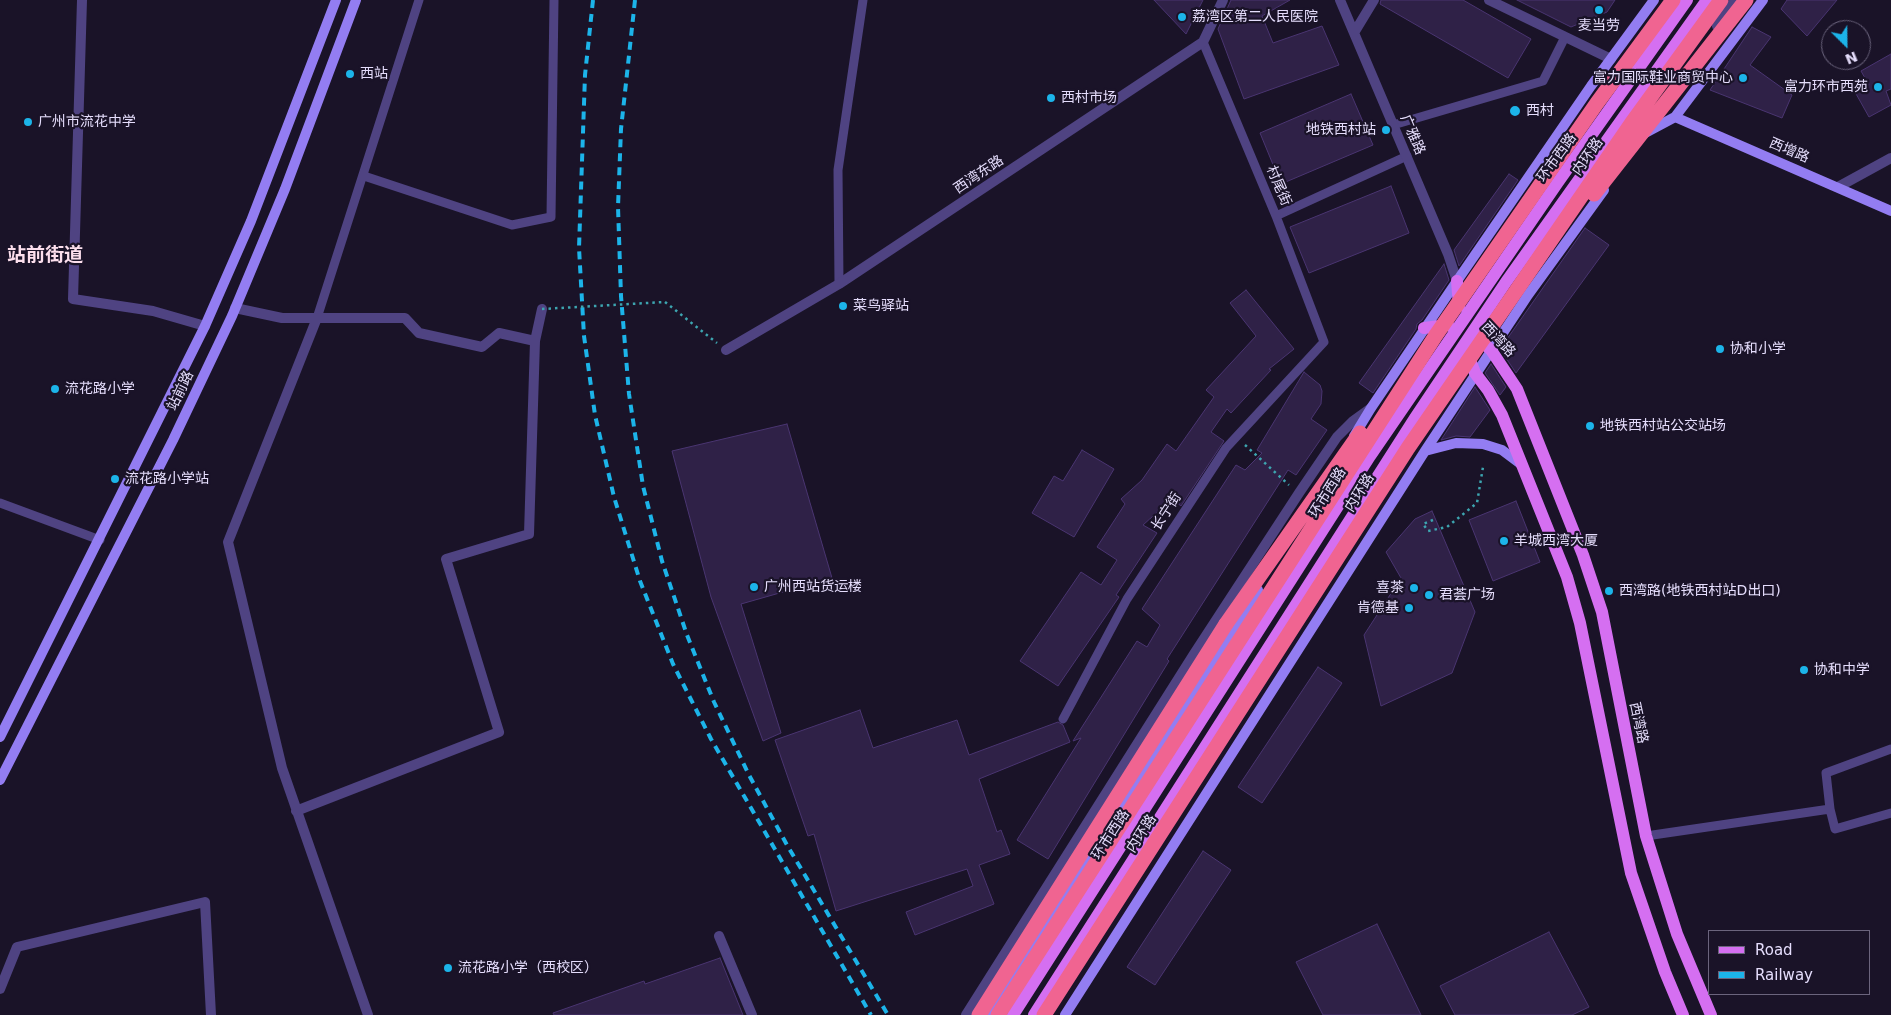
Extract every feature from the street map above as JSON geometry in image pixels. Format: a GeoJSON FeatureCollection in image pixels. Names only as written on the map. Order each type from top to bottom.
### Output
{"type":"FeatureCollection","features":[{"type":"Feature","properties":{"kind":"highway","name":"内环路"},"geometry":{"type":"LineString","coordinates":[[998,1015],[1430,332],[1672,0]]}},
{"type":"Feature","properties":{"kind":"highway","name":"内环路"},"geometry":{"type":"LineString","coordinates":[[1044,1015],[1408,448],[1490,327],[1721,0]]}},
{"type":"Feature","properties":{"kind":"highway"},"geometry":{"type":"LineString","coordinates":[[1490,327],[1750,6]]}},
{"type":"Feature","properties":{"kind":"highway"},"geometry":{"type":"LineString","coordinates":[[979,1015],[1242,599],[1430,332]]}},
{"type":"Feature","properties":{"kind":"main road","name":"站前路"},"geometry":{"type":"LineString","coordinates":[[0,737],[100,540],[205,326],[268,178],[336,0]]}},
{"type":"Feature","properties":{"kind":"main road","name":"站前路"},"geometry":{"type":"LineString","coordinates":[[0,780],[173,440],[235,308],[285,189],[356,0]]}},
{"type":"Feature","properties":{"kind":"main road"},"geometry":{"type":"LineString","coordinates":[[988,1015],[1325,486],[1370,408],[1430,332],[1457,281],[1654,0]]}},
{"type":"Feature","properties":{"kind":"main road","name":"环市西路"},"geometry":{"type":"LineString","coordinates":[[1013,1015],[1264,624],[1370,456],[1411,387],[1429,370],[1494,274],[1687,0]]}},
{"type":"Feature","properties":{"kind":"main road"},"geometry":{"type":"LineString","coordinates":[[1034,1015],[1283,623],[1448,368],[1506,282],[1707,0]]}},
{"type":"Feature","properties":{"kind":"main road"},"geometry":{"type":"LineString","coordinates":[[1736,0],[1750,6]]}},
{"type":"Feature","properties":{"kind":"main road"},"geometry":{"type":"LineString","coordinates":[[1598,152],[1646,133],[1676,117],[1750,6],[1763,0]]}},
{"type":"Feature","properties":{"kind":"main road","name":"西增路"},"geometry":{"type":"LineString","coordinates":[[1676,117],[1838,186],[1891,211]]}},
{"type":"Feature","properties":{"kind":"main road"},"geometry":{"type":"LineString","coordinates":[[1065,1015],[1475,373],[1528,296],[1646,133]]}},
{"type":"Feature","properties":{"kind":"main road"},"geometry":{"type":"LineString","coordinates":[[1494,274],[1528,296]]}},
{"type":"Feature","properties":{"kind":"main road"},"geometry":{"type":"LineString","coordinates":[[1430,332],[1461,324],[1457,281]]}},
{"type":"Feature","properties":{"kind":"main road","name":"西湾路"},"geometry":{"type":"LineString","coordinates":[[1461,324],[1491,350],[1511,378],[1567,511],[1596,592],[1606,632],[1646,836],[1681,943],[1711,1015]]}},
{"type":"Feature","properties":{"kind":"main road","name":"西湾路"},"geometry":{"type":"LineString","coordinates":[[1461,324],[1464,345],[1475,373],[1498,407],[1556,546],[1574,600],[1631,873],[1662,963],[1684,1015]]}},
{"type":"Feature","properties":{"kind":"main road"},"geometry":{"type":"LineString","coordinates":[[1448,368],[1491,350]]}},
{"type":"Feature","properties":{"kind":"main road"},"geometry":{"type":"LineString","coordinates":[[1370,408],[1411,387]]}},
{"type":"Feature","properties":{"kind":"main road"},"geometry":{"type":"LineString","coordinates":[[1424,451],[1456,443],[1483,444],[1502,450],[1522,465]]}},
{"type":"Feature","properties":{"kind":"street"},"geometry":{"type":"LineString","coordinates":[[82,0],[73,299],[153,311],[205,326]]}},
{"type":"Feature","properties":{"kind":"street"},"geometry":{"type":"LineString","coordinates":[[1203,42],[1223,0]]}},
{"type":"Feature","properties":{"kind":"street","name":"广雅路"},"geometry":{"type":"LineString","coordinates":[[1340,0],[1457,281]]}},
{"type":"Feature","properties":{"kind":"street"},"geometry":{"type":"LineString","coordinates":[[1354,32],[1374,0]]}},
{"type":"Feature","properties":{"kind":"street"},"geometry":{"type":"LineString","coordinates":[[1489,0],[1611,59]]}},
{"type":"Feature","properties":{"kind":"street"},"geometry":{"type":"LineString","coordinates":[[1646,133],[1680,79],[1736,0]]}},
{"type":"Feature","properties":{"kind":"street","name":"西湾东路"},"geometry":{"type":"LineString","coordinates":[[726,350],[839,284],[1203,42]]}},
{"type":"Feature","properties":{"kind":"street"},"geometry":{"type":"LineString","coordinates":[[1676,117],[1680,79]]}},
{"type":"Feature","properties":{"kind":"street"},"geometry":{"type":"LineString","coordinates":[[1838,186],[1891,158]]}},
{"type":"Feature","properties":{"kind":"street"},"geometry":{"type":"LineString","coordinates":[[235,308],[282,318],[405,318],[419,333],[482,347],[498,333],[535,340]]}},
{"type":"Feature","properties":{"kind":"street"},"geometry":{"type":"LineString","coordinates":[[296,811],[499,732],[446,559],[529,534],[535,340],[542,309]]}},
{"type":"Feature","properties":{"kind":"street"},"geometry":{"type":"LineString","coordinates":[[317,318],[228,542],[282,768],[368,1015]]}},
{"type":"Feature","properties":{"kind":"street"},"geometry":{"type":"LineString","coordinates":[[1411,387],[1429,397]]}},
{"type":"Feature","properties":{"kind":"street"},"geometry":{"type":"LineString","coordinates":[[966,1015],[1298,493],[1337,437],[1370,408]]}},
{"type":"Feature","properties":{"kind":"street"},"geometry":{"type":"LineString","coordinates":[[1246,610],[1264,624]]}},
{"type":"Feature","properties":{"kind":"street"},"geometry":{"type":"LineString","coordinates":[[1283,623],[1305,637]]}},
{"type":"Feature","properties":{"kind":"street"},"geometry":{"type":"LineString","coordinates":[[0,989],[16,947],[204,902],[211,1015]]}},
{"type":"Feature","properties":{"kind":"street"},"geometry":{"type":"LineString","coordinates":[[1098,916],[1120,930]]}},
{"type":"Feature","properties":{"kind":"street"},"geometry":{"type":"LineString","coordinates":[[718,936],[752,1015]]}},
{"type":"Feature","properties":{"kind":"lane"},"geometry":{"type":"LineString","coordinates":[[317,318],[419,0]]}},
{"type":"Feature","properties":{"kind":"lane"},"geometry":{"type":"LineString","coordinates":[[364,176],[512,224],[551,216],[554,0]]}},
{"type":"Feature","properties":{"kind":"lane"},"geometry":{"type":"LineString","coordinates":[[839,284],[838,170],[863,0]]}},
{"type":"Feature","properties":{"kind":"lane"},"geometry":{"type":"LineString","coordinates":[[1393,125],[1543,81],[1565,37]]}},
{"type":"Feature","properties":{"kind":"lane","name":"村尾街"},"geometry":{"type":"LineString","coordinates":[[1203,42],[1276,216],[1324,342]]}},
{"type":"Feature","properties":{"kind":"lane"},"geometry":{"type":"LineString","coordinates":[[1276,216],[1406,156]]}},
{"type":"Feature","properties":{"kind":"lane","name":"长宁街"},"geometry":{"type":"LineString","coordinates":[[1063,718],[1127,599],[1226,448],[1324,342]]}},
{"type":"Feature","properties":{"kind":"lane"},"geometry":{"type":"LineString","coordinates":[[0,503],[100,540]]}},
{"type":"Feature","properties":{"kind":"lane"},"geometry":{"type":"LineString","coordinates":[[1891,749],[1826,773],[1830,810],[1835,829],[1891,813]]}},
{"type":"Feature","properties":{"kind":"lane"},"geometry":{"type":"LineString","coordinates":[[1646,836],[1830,810]]}},
{"type":"Feature","properties":{"kind":"path"},"geometry":{"type":"LineString","coordinates":[[542,309],[665,302],[726,350]]}},
{"type":"Feature","properties":{"kind":"path"},"geometry":{"type":"LineString","coordinates":[[1236,438],[1298,493]]}},
{"type":"Feature","properties":{"kind":"path"},"geometry":{"type":"LineString","coordinates":[[1433,520],[1424,524],[1428,531],[1447,527],[1477,503],[1483,467]]}},
{"type":"Feature","properties":{"kind":"building","name":"荔湾区第二人民医院"},"geometry":{"type":"Polygon","coordinates":[[[1154,0],[1203,0],[1186,34],[1154,0]]]}},
{"type":"Feature","properties":{"kind":"building"},"geometry":{"type":"Polygon","coordinates":[[[1231,0],[1290,0],[1262,16],[1273,43],[1322,26],[1339,65],[1244,99],[1218,29],[1231,0]]]}},
{"type":"Feature","properties":{"kind":"building","name":"西村"},"geometry":{"type":"Polygon","coordinates":[[[1381,0],[1463,0],[1531,39],[1508,78],[1380,4],[1381,0]]]}},
{"type":"Feature","properties":{"kind":"building"},"geometry":{"type":"Polygon","coordinates":[[[1517,0],[1615,0],[1607,12],[1571,27],[1517,0]]]}},
{"type":"Feature","properties":{"kind":"building"},"geometry":{"type":"Polygon","coordinates":[[[1787,0],[1837,0],[1807,36],[1781,9],[1787,0]]]}},
{"type":"Feature","properties":{"kind":"building","name":"富力国际鞋业商贸中心"},"geometry":{"type":"Polygon","coordinates":[[[1752,27],[1771,37],[1750,65],[1792,95],[1782,118],[1710,90],[1752,27]]]}},
{"type":"Feature","properties":{"kind":"building","name":"富力环市西苑"},"geometry":{"type":"Polygon","coordinates":[[[1891,54],[1891,89],[1886,91],[1891,105],[1869,117],[1855,92],[1869,85],[1861,71],[1871,70],[1871,65],[1891,54]]]}},
{"type":"Feature","properties":{"kind":"building"},"geometry":{"type":"Polygon","coordinates":[[[1351,94],[1373,145],[1281,184],[1260,133],[1351,94]]]}},
{"type":"Feature","properties":{"kind":"building"},"geometry":{"type":"Polygon","coordinates":[[[1509,174],[1518,180],[1459,266],[1454,250],[1509,174]]]}},
{"type":"Feature","properties":{"kind":"building"},"geometry":{"type":"Polygon","coordinates":[[[1391,186],[1409,233],[1309,273],[1290,227],[1391,186]]]}},
{"type":"Feature","properties":{"kind":"building"},"geometry":{"type":"Polygon","coordinates":[[[1585,228],[1609,245],[1516,373],[1500,349],[1585,228]]]}},
{"type":"Feature","properties":{"kind":"building"},"geometry":{"type":"Polygon","coordinates":[[[1444,264],[1449,280],[1422,320],[1417,324],[1416,329],[1373,393],[1359,383],[1444,264]]]}},
{"type":"Feature","properties":{"kind":"building"},"geometry":{"type":"Polygon","coordinates":[[[1246,290],[1294,349],[1269,369],[1271,370],[1231,413],[1227,409],[1211,432],[1224,441],[1181,506],[1172,499],[1143,525],[1157,533],[1116,595],[1119,597],[1058,686],[1020,661],[1081,572],[1101,585],[1117,560],[1097,547],[1125,504],[1121,499],[1142,480],[1167,444],[1176,451],[1214,397],[1206,390],[1256,336],[1230,303],[1246,290]]]}},
{"type":"Feature","properties":{"kind":"building"},"geometry":{"type":"Polygon","coordinates":[[[1491,364],[1506,387],[1500,395],[1485,373],[1491,364]]]}},
{"type":"Feature","properties":{"kind":"building"},"geometry":{"type":"Polygon","coordinates":[[[1304,372],[1320,385],[1322,391],[1321,404],[1311,419],[1327,430],[1296,475],[1288,470],[1167,659],[1169,661],[1048,859],[1017,840],[1081,738],[1073,741],[1137,641],[1147,647],[1160,625],[1142,609],[1236,465],[1245,470],[1262,453],[1257,450],[1304,372]]]}},
{"type":"Feature","properties":{"kind":"building"},"geometry":{"type":"Polygon","coordinates":[[[1475,387],[1490,410],[1470,437],[1456,436],[1441,440],[1475,387]]]}},
{"type":"Feature","properties":{"kind":"building","name":"广州西站货运楼"},"geometry":{"type":"Polygon","coordinates":[[[787,424],[832,578],[741,604],[781,733],[763,741],[711,597],[672,451],[787,424]]]}},
{"type":"Feature","properties":{"kind":"building"},"geometry":{"type":"Polygon","coordinates":[[[1082,450],[1114,469],[1074,537],[1032,513],[1054,476],[1063,481],[1082,450]]]}},
{"type":"Feature","properties":{"kind":"building","name":"羊城西湾大厦"},"geometry":{"type":"Polygon","coordinates":[[[1516,501],[1540,562],[1493,581],[1469,520],[1516,501]]]}},
{"type":"Feature","properties":{"kind":"building","name":"君荟广场"},"geometry":{"type":"Polygon","coordinates":[[[1432,511],[1475,612],[1452,673],[1381,706],[1364,635],[1401,578],[1386,552],[1415,519],[1432,511]]]}},
{"type":"Feature","properties":{"kind":"building"},"geometry":{"type":"Polygon","coordinates":[[[1318,667],[1342,683],[1262,803],[1238,787],[1318,667]]]}},
{"type":"Feature","properties":{"kind":"building"},"geometry":{"type":"Polygon","coordinates":[[[860,710],[873,748],[957,720],[969,755],[1058,722],[1063,725],[1070,742],[979,779],[997,832],[1001,830],[1010,854],[979,865],[994,904],[915,935],[906,912],[973,886],[967,869],[836,911],[814,834],[808,836],[775,740],[860,710]]]}},
{"type":"Feature","properties":{"kind":"building"},"geometry":{"type":"Polygon","coordinates":[[[1203,851],[1231,870],[1155,985],[1127,967],[1203,851]]]}},
{"type":"Feature","properties":{"kind":"building"},"geometry":{"type":"Polygon","coordinates":[[[1377,924],[1421,1015],[1323,1015],[1296,962],[1377,924]]]}},
{"type":"Feature","properties":{"kind":"building"},"geometry":{"type":"Polygon","coordinates":[[[1549,932],[1589,1007],[1572,1015],[1455,1015],[1440,986],[1549,932]]]}},
{"type":"Feature","properties":{"kind":"building"},"geometry":{"type":"Polygon","coordinates":[[[720,958],[743,1015],[554,1015],[553,1013],[644,981],[645,984],[720,958]]]}},
{"type":"Feature","properties":{"kind":"railway"},"geometry":{"type":"LineString","coordinates":[[593,0],[585,75],[579,248],[584,336],[595,415],[614,497],[640,581],[673,664],[711,739],[871,1015]]}},
{"type":"Feature","properties":{"kind":"railway"},"geometry":{"type":"LineString","coordinates":[[635,0],[621,129],[618,207],[621,296],[629,394],[643,486],[662,561],[687,635],[714,702],[749,775],[787,845],[888,1015]]}},
{"type":"Feature","properties":{"kind":"place","name":"麦当劳"},"geometry":{"type":"Point","coordinates":[1599,10]}},
{"type":"Feature","properties":{"kind":"place","name":"荔湾区第二人民医院"},"geometry":{"type":"Point","coordinates":[1182,17]}},
{"type":"Feature","properties":{"kind":"place","name":"西站"},"geometry":{"type":"Point","coordinates":[350,74]}},
{"type":"Feature","properties":{"kind":"place","name":"富力国际鞋业商贸中心"},"geometry":{"type":"Point","coordinates":[1743,78]}},
{"type":"Feature","properties":{"kind":"place","name":"富力环市西苑"},"geometry":{"type":"Point","coordinates":[1878,87]}},
{"type":"Feature","properties":{"kind":"place","name":"西村市场"},"geometry":{"type":"Point","coordinates":[1051,98]}},
{"type":"Feature","properties":{"kind":"place","name":"西村"},"geometry":{"type":"Point","coordinates":[1515,111]}},
{"type":"Feature","properties":{"kind":"place","name":"广州市流花中学"},"geometry":{"type":"Point","coordinates":[28,122]}},
{"type":"Feature","properties":{"kind":"place","name":"地铁西村站"},"geometry":{"type":"Point","coordinates":[1386,130]}},
{"type":"Feature","properties":{"kind":"place","name":"菜鸟驿站"},"geometry":{"type":"Point","coordinates":[843,306]}},
{"type":"Feature","properties":{"kind":"place","name":"协和小学"},"geometry":{"type":"Point","coordinates":[1720,349]}},
{"type":"Feature","properties":{"kind":"place","name":"流花路小学"},"geometry":{"type":"Point","coordinates":[55,389]}},
{"type":"Feature","properties":{"kind":"place","name":"地铁西村站公交站场"},"geometry":{"type":"Point","coordinates":[1590,426]}},
{"type":"Feature","properties":{"kind":"place","name":"流花路小学站"},"geometry":{"type":"Point","coordinates":[115,479]}},
{"type":"Feature","properties":{"kind":"place","name":"羊城西湾大厦"},"geometry":{"type":"Point","coordinates":[1504,541]}},
{"type":"Feature","properties":{"kind":"place","name":"广州西站货运楼"},"geometry":{"type":"Point","coordinates":[754,587]}},
{"type":"Feature","properties":{"kind":"place","name":"喜茶"},"geometry":{"type":"Point","coordinates":[1414,588]}},
{"type":"Feature","properties":{"kind":"place","name":"西湾路(地铁西村站D出口)"},"geometry":{"type":"Point","coordinates":[1609,591]}},
{"type":"Feature","properties":{"kind":"place","name":"君荟广场"},"geometry":{"type":"Point","coordinates":[1429,595]}},
{"type":"Feature","properties":{"kind":"place","name":"肯德基"},"geometry":{"type":"Point","coordinates":[1409,608]}},
{"type":"Feature","properties":{"kind":"place","name":"协和中学"},"geometry":{"type":"Point","coordinates":[1804,670]}},
{"type":"Feature","properties":{"kind":"place","name":"流花路小学（西校区）"},"geometry":{"type":"Point","coordinates":[448,968]}},
{"type":"Feature","properties":{"kind":"district","name":"站前街道"},"geometry":{"type":"Point","coordinates":[45,256]}}]}
